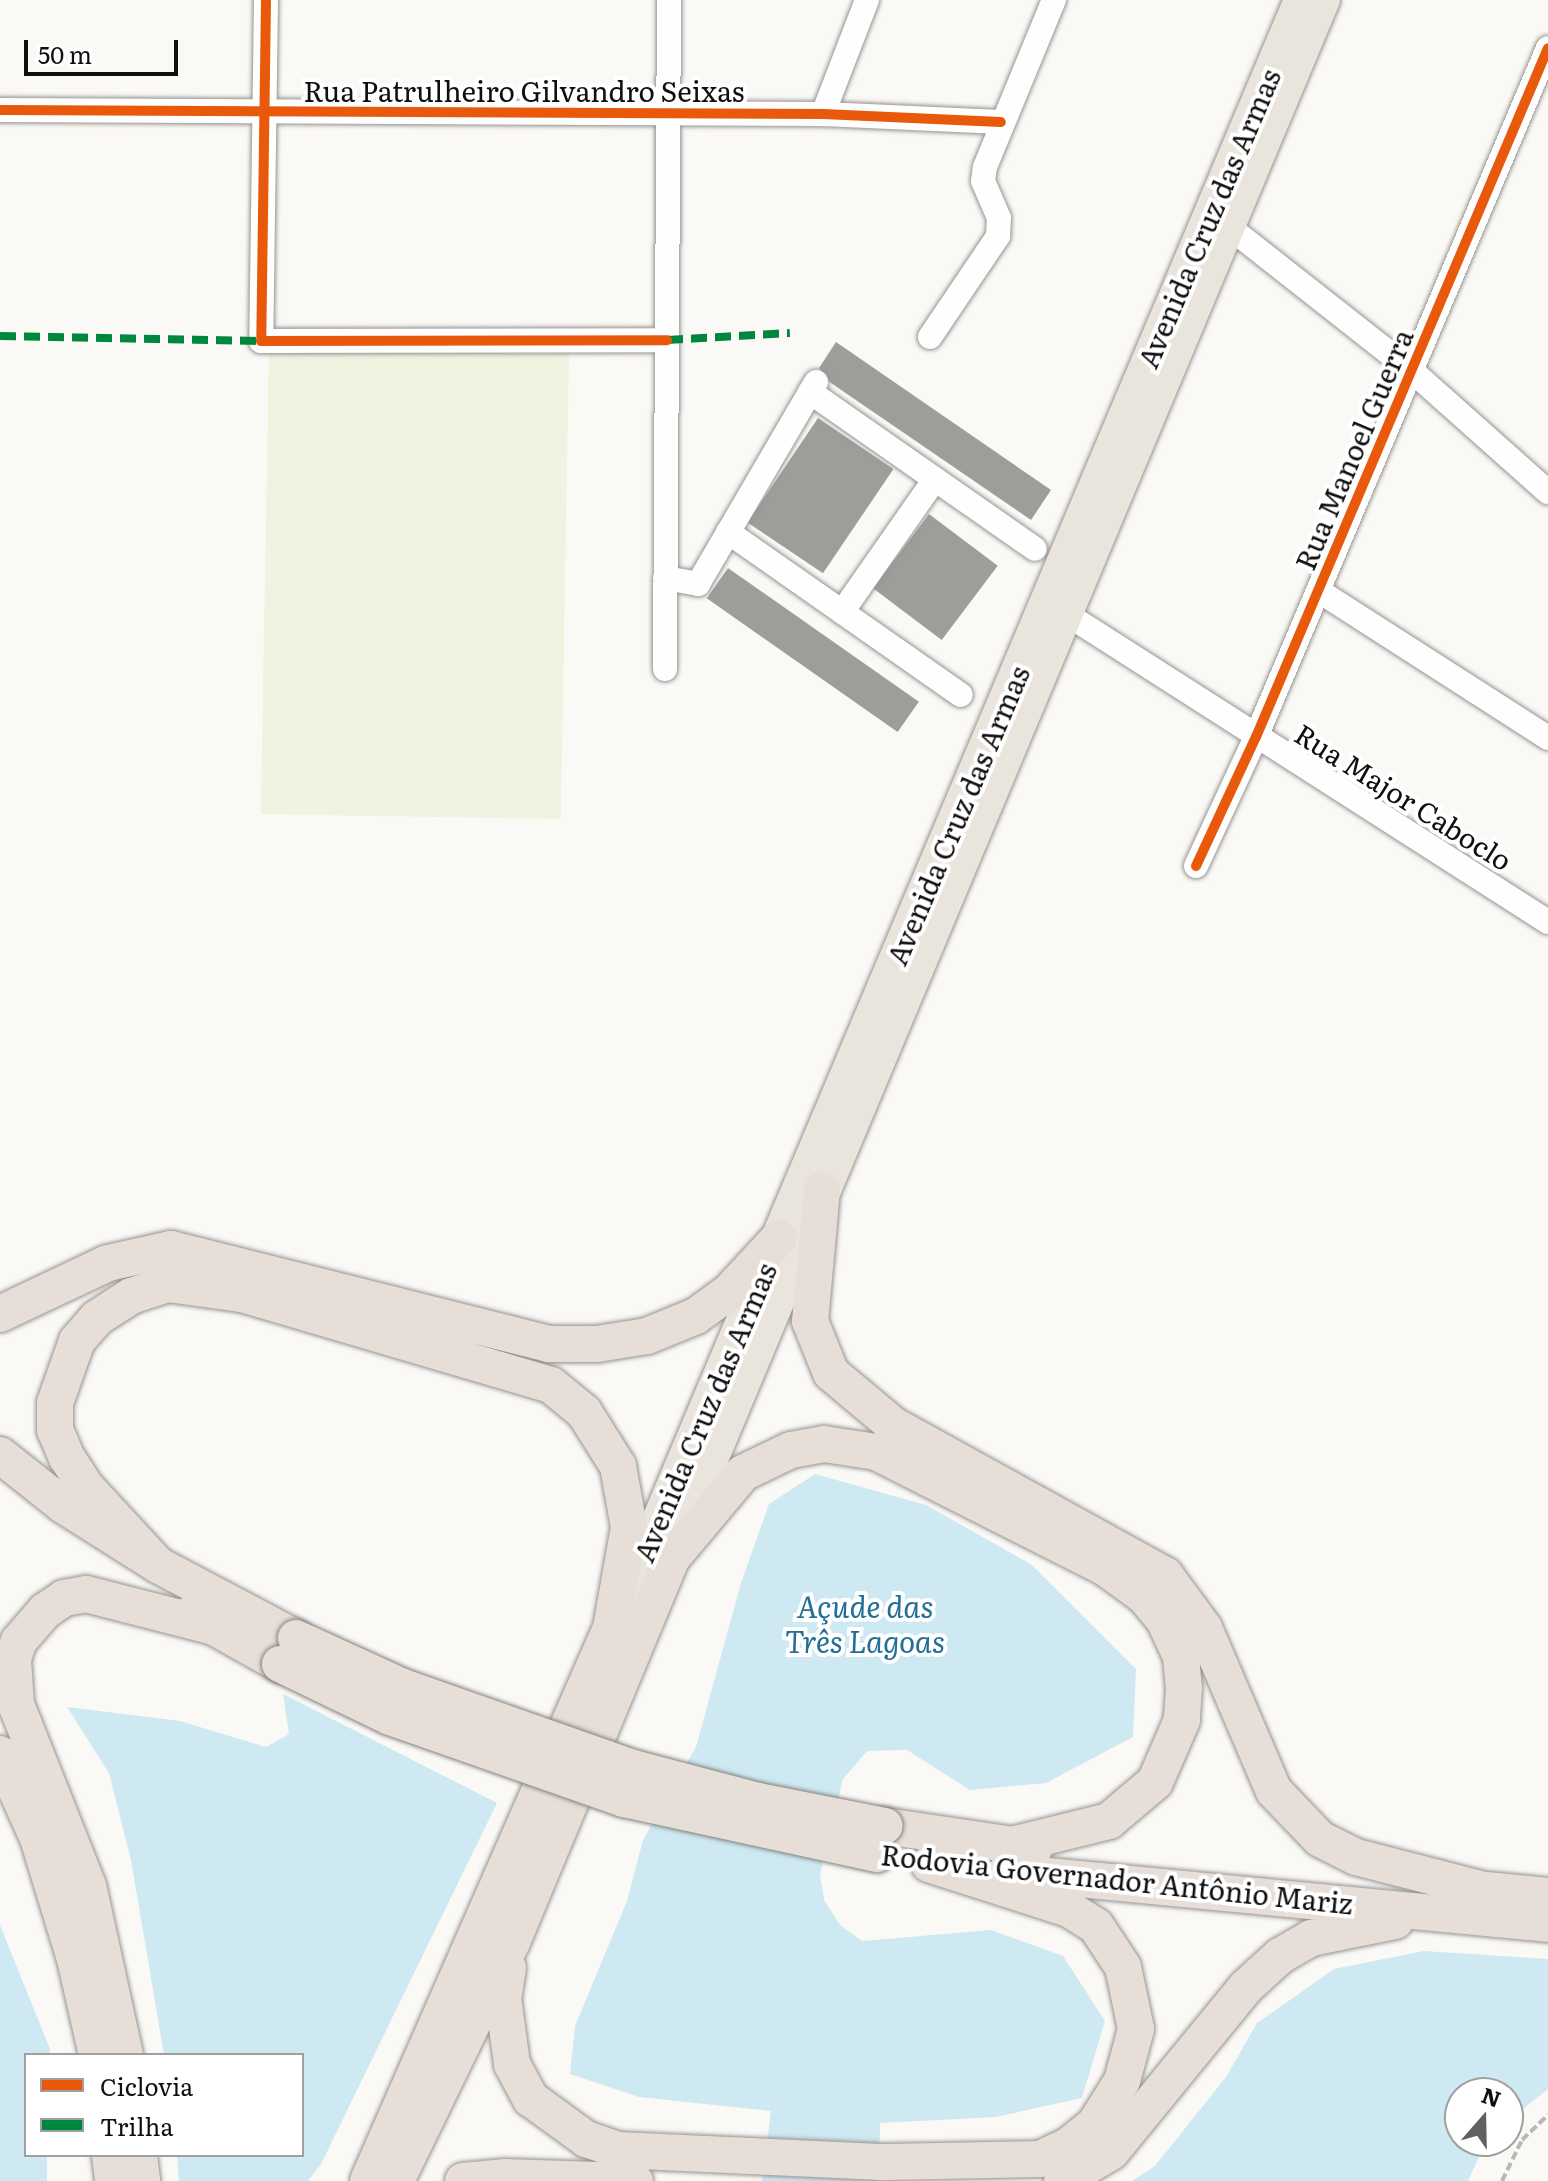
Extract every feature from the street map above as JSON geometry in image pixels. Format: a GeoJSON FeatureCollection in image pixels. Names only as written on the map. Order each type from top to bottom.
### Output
{"type":"FeatureCollection","features":[{"type":"Feature","properties":{"kind":"highway"},"geometry":{"type":"LineString","coordinates":[[822,1190],[810,1321],[831,1373],[893,1425],[1165,1575],[1204,1628],[1274,1791],[1320,1839],[1356,1857],[1471,1901]]}},
{"type":"Feature","properties":{"kind":"highway"},"geometry":{"type":"LineString","coordinates":[[0,1314],[108,1263],[171,1249],[200,1252],[549,1344],[597,1344],[647,1336],[696,1316],[729,1292],[779,1238]]}},
{"type":"Feature","properties":{"kind":"highway"},"geometry":{"type":"LineString","coordinates":[[158,1565],[86,1487],[67,1458],[55,1430],[55,1403],[77,1341],[97,1318],[131,1296],[168,1284],[207,1286],[512,1370],[551,1385],[584,1412],[608,1447],[625,1492],[629,1527],[611,1628],[376,2175]]}},
{"type":"Feature","properties":{"kind":"highway"},"geometry":{"type":"LineString","coordinates":[[376,2175],[512,1942],[672,1558],[743,1473],[791,1450],[849,1446],[876,1452],[1104,1567],[1144,1596],[1164,1620],[1181,1656],[1184,1688],[1182,1720],[1155,1782],[1109,1821],[1012,1845]]}},
{"type":"Feature","properties":{"kind":"highway"},"geometry":{"type":"LineString","coordinates":[[0,1455],[63,1505],[288,1651]]}},
{"type":"Feature","properties":{"kind":"highway"},"geometry":{"type":"LineString","coordinates":[[0,1487],[211,1626]]}},
{"type":"Feature","properties":{"kind":"highway"},"geometry":{"type":"LineString","coordinates":[[125,2053],[88,1886],[16,1704],[13,1659],[30,1625],[64,1598],[108,1597],[211,1626],[403,1687],[633,1768],[758,1801],[881,1840]]}},
{"type":"Feature","properties":{"kind":"highway"},"geometry":{"type":"LineString","coordinates":[[0,1754],[38,1838],[75,1959],[97,2053]]}},
{"type":"Feature","properties":{"kind":"highway","name":"Rodovia Governador Antônio Mariz"},"geometry":{"type":"LineString","coordinates":[[881,1840],[929,1864],[1471,1901],[1548,1896]]}},
{"type":"Feature","properties":{"kind":"highway","name":"Rodovia Governador Antônio Mariz"},"geometry":{"type":"LineString","coordinates":[[881,1840],[1012,1845],[1471,1901],[1548,1924]]}},
{"type":"Feature","properties":{"kind":"highway"},"geometry":{"type":"LineString","coordinates":[[512,1942],[503,1998],[512,2064],[531,2099],[560,2124],[618,2150],[887,2162],[1006,2163],[1040,2159],[1068,2146],[1111,2102],[1132,2056],[1136,2029],[1123,1967],[1096,1926],[1069,1909],[929,1864]]}},
{"type":"Feature","properties":{"kind":"highway"},"geometry":{"type":"LineString","coordinates":[[1062,2181],[1111,2152],[1246,1987],[1280,1956],[1311,1938],[1352,1926],[1471,1901]]}},
{"type":"Feature","properties":{"kind":"highway"},"geometry":{"type":"LineString","coordinates":[[110,2157],[113,2181]]}},
{"type":"Feature","properties":{"kind":"highway"},"geometry":{"type":"LineString","coordinates":[[139,2157],[142,2181]]}},
{"type":"Feature","properties":{"kind":"highway"},"geometry":{"type":"LineString","coordinates":[[463,2181],[506,2177],[635,2181]]}},
{"type":"Feature","properties":{"kind":"main road","name":"Avenida Cruz das Armas"},"geometry":{"type":"LineString","coordinates":[[611,1628],[779,1238],[1299,0]]}},
{"type":"Feature","properties":{"kind":"main road","name":"Avenida Cruz das Armas"},"geometry":{"type":"LineString","coordinates":[[672,1558],[822,1190],[1068,615],[1325,0]]}},
{"type":"Feature","properties":{"kind":"street"},"geometry":{"type":"LineString","coordinates":[[266,0],[261,341],[667,340]]}},
{"type":"Feature","properties":{"kind":"street"},"geometry":{"type":"LineString","coordinates":[[665,669],[669,0]]}},
{"type":"Feature","properties":{"kind":"street"},"geometry":{"type":"LineString","coordinates":[[823,114],[867,0]]}},
{"type":"Feature","properties":{"kind":"street"},"geometry":{"type":"LineString","coordinates":[[930,337],[998,236],[999,218],[983,181],[1001,122],[1054,0]]}},
{"type":"Feature","properties":{"kind":"street","name":"Rua Manoel Guerra"},"geometry":{"type":"LineString","coordinates":[[1196,866],[1319,591],[1548,48]]}},
{"type":"Feature","properties":{"kind":"street","name":"Rua Patrulheiro Gilvandro Seixas"},"geometry":{"type":"LineString","coordinates":[[0,110],[823,114],[1001,122]]}},
{"type":"Feature","properties":{"kind":"street"},"geometry":{"type":"LineString","coordinates":[[1229,227],[1412,371],[1548,492]]}},
{"type":"Feature","properties":{"kind":"street"},"geometry":{"type":"LineString","coordinates":[[665,578],[698,584],[813,387],[935,479],[1035,549]]}},
{"type":"Feature","properties":{"kind":"street"},"geometry":{"type":"LineString","coordinates":[[842,612],[935,479]]}},
{"type":"Feature","properties":{"kind":"street"},"geometry":{"type":"LineString","coordinates":[[728,532],[961,695]]}},
{"type":"Feature","properties":{"kind":"street"},"geometry":{"type":"LineString","coordinates":[[1319,591],[1548,738]]}},
{"type":"Feature","properties":{"kind":"street","name":"Rua Major Caboclo"},"geometry":{"type":"LineString","coordinates":[[1068,615],[1548,922]]}},
{"type":"Feature","properties":{"kind":"path"},"geometry":{"type":"LineString","coordinates":[[1502,2181],[1522,2140],[1548,2115]]}},
{"type":"Feature","properties":{"kind":"green space"},"geometry":{"type":"Polygon","coordinates":[[[269,348],[569,353],[561,819],[261,814],[269,348]]]}},
{"type":"Feature","properties":{"kind":"water","name":"Açude das Três Lagoas"},"geometry":{"type":"Polygon","coordinates":[[[815,1474],[926,1505],[1032,1565],[1136,1669],[1133,1737],[1046,1783],[970,1790],[907,1750],[867,1751],[843,1779],[820,1874],[824,1900],[840,1925],[862,1941],[991,1930],[1063,1956],[1105,2021],[1082,2098],[996,2117],[880,2123],[879,2181],[762,2181],[771,2111],[639,2097],[570,2074],[575,2026],[627,1901],[643,1840],[696,1747],[741,1583],[769,1504],[815,1474]]]}},
{"type":"Feature","properties":{"kind":"water"},"geometry":{"type":"Polygon","coordinates":[[[283,1694],[497,1803],[321,2164],[308,2181],[179,2181],[177,2157],[304,2157],[304,2053],[164,2053],[131,1860],[109,1773],[67,1707],[180,1721],[266,1747],[289,1734],[283,1694]]]}},
{"type":"Feature","properties":{"kind":"water"},"geometry":{"type":"Polygon","coordinates":[[[0,1925],[50,2053],[24,2053],[24,2157],[47,2157],[47,2181],[0,2181],[0,1925]]]}},
{"type":"Feature","properties":{"kind":"water"},"geometry":{"type":"Polygon","coordinates":[[[1424,1951],[1548,1959],[1548,2089],[1524,2108],[1524,2077],[1444,2077],[1444,2157],[1479,2157],[1468,2181],[1132,2181],[1155,2166],[1226,2077],[1257,2023],[1334,1969],[1424,1951]]]}},
{"type":"Feature","properties":{"kind":"building"},"geometry":{"type":"Polygon","coordinates":[[[836,342],[1051,490],[1031,520],[831,383],[819,368],[836,342]]]}},
{"type":"Feature","properties":{"kind":"building"},"geometry":{"type":"Polygon","coordinates":[[[818,418],[893,469],[823,573],[748,522],[818,418]]]}},
{"type":"Feature","properties":{"kind":"building"},"geometry":{"type":"Polygon","coordinates":[[[929,514],[998,566],[942,640],[873,588],[929,514]]]}},
{"type":"Feature","properties":{"kind":"building"},"geometry":{"type":"Polygon","coordinates":[[[728,568],[919,702],[898,732],[707,598],[728,568]]]}},
{"type":"Feature","properties":{"kind":"marked path"},"geometry":{"type":"LineString","coordinates":[[667,340],[790,333]]}},
{"type":"Feature","properties":{"kind":"marked path"},"geometry":{"type":"LineString","coordinates":[[0,336],[261,341]]}},
{"type":"Feature","properties":{"kind":"cycle path"},"geometry":{"type":"LineString","coordinates":[[266,0],[261,341],[667,340]]}},
{"type":"Feature","properties":{"kind":"cycle path"},"geometry":{"type":"LineString","coordinates":[[1196,866],[1256,737],[1548,48]]}},
{"type":"Feature","properties":{"kind":"cycle path"},"geometry":{"type":"LineString","coordinates":[[0,110],[823,114],[1001,122]]}}]}
